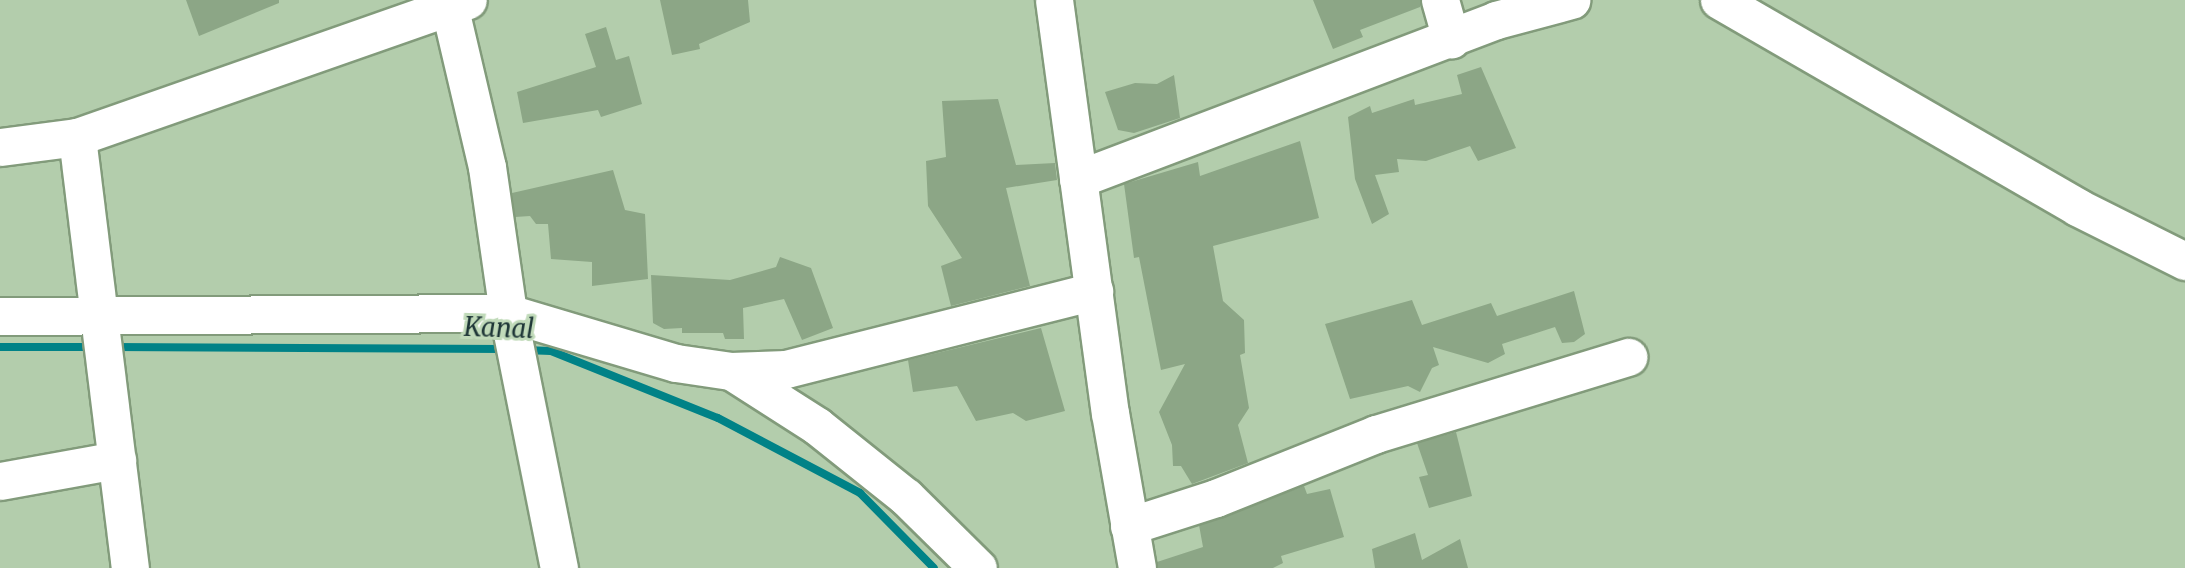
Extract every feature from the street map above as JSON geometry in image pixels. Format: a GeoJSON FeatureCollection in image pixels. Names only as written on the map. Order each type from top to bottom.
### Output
{"type":"FeatureCollection","features":[{"type":"Feature","properties":{"kind":"street"},"geometry":{"type":"LineString","coordinates":[[1054,0],[1094,292],[1129,526],[1138,568]]}},
{"type":"Feature","properties":{"kind":"street"},"geometry":{"type":"LineString","coordinates":[[1440,0],[1451,39]]}},
{"type":"Feature","properties":{"kind":"street"},"geometry":{"type":"LineString","coordinates":[[1078,179],[1496,20],[1571,0]]}},
{"type":"Feature","properties":{"kind":"street"},"geometry":{"type":"LineString","coordinates":[[1719,0],[2077,206],[2185,261]]}},
{"type":"Feature","properties":{"kind":"street"},"geometry":{"type":"LineString","coordinates":[[0,147],[77,136],[459,2],[510,325],[559,568]]}},
{"type":"Feature","properties":{"kind":"street"},"geometry":{"type":"LineString","coordinates":[[77,136],[131,568]]}},
{"type":"Feature","properties":{"kind":"street"},"geometry":{"type":"LineString","coordinates":[[0,316],[101,340],[510,325],[676,363],[731,371],[786,369],[1094,292]]}},
{"type":"Feature","properties":{"kind":"street"},"geometry":{"type":"LineString","coordinates":[[1129,526],[1216,498],[1376,434],[1628,357]]}},
{"type":"Feature","properties":{"kind":"street"},"geometry":{"type":"LineString","coordinates":[[731,371],[817,426],[906,497],[978,568]]}},
{"type":"Feature","properties":{"kind":"street"},"geometry":{"type":"LineString","coordinates":[[0,481],[117,460]]}},
{"type":"Feature","properties":{"kind":"building"},"geometry":{"type":"Polygon","coordinates":[[[186,0],[279,0],[279,3],[199,36],[186,0]]]}},
{"type":"Feature","properties":{"kind":"building"},"geometry":{"type":"Polygon","coordinates":[[[660,0],[748,0],[750,22],[699,44],[700,49],[672,55],[660,0]]]}},
{"type":"Feature","properties":{"kind":"building"},"geometry":{"type":"Polygon","coordinates":[[[1313,0],[1420,0],[1420,7],[1360,30],[1363,37],[1333,49],[1313,0]]]}},
{"type":"Feature","properties":{"kind":"building"},"geometry":{"type":"Polygon","coordinates":[[[606,27],[616,60],[629,56],[642,104],[601,117],[598,110],[523,123],[517,92],[596,67],[585,34],[606,27]]]}},
{"type":"Feature","properties":{"kind":"building"},"geometry":{"type":"Polygon","coordinates":[[[1481,67],[1516,148],[1478,161],[1470,146],[1426,161],[1397,159],[1399,172],[1375,175],[1389,214],[1372,224],[1355,179],[1348,117],[1370,106],[1372,113],[1414,99],[1415,105],[1462,94],[1457,75],[1481,67]]]}},
{"type":"Feature","properties":{"kind":"building"},"geometry":{"type":"Polygon","coordinates":[[[1174,75],[1180,118],[1134,133],[1118,130],[1105,92],[1135,83],[1157,84],[1174,75]]]}},
{"type":"Feature","properties":{"kind":"building"},"geometry":{"type":"Polygon","coordinates":[[[998,99],[1016,165],[1055,163],[1057,180],[1006,188],[1030,286],[951,306],[941,266],[962,258],[928,206],[926,161],[946,157],[942,101],[998,99]]]}},
{"type":"Feature","properties":{"kind":"building"},"geometry":{"type":"Polygon","coordinates":[[[1300,141],[1319,218],[1213,246],[1223,301],[1244,320],[1245,353],[1240,355],[1249,408],[1238,425],[1248,463],[1192,484],[1181,466],[1173,466],[1172,445],[1159,412],[1185,364],[1161,370],[1139,257],[1134,258],[1124,184],[1198,162],[1200,176],[1300,141]]]}},
{"type":"Feature","properties":{"kind":"building"},"geometry":{"type":"Polygon","coordinates":[[[613,170],[625,210],[645,214],[648,279],[592,286],[592,262],[551,259],[548,224],[536,224],[530,216],[515,217],[512,193],[613,170]]]}},
{"type":"Feature","properties":{"kind":"building"},"geometry":{"type":"Polygon","coordinates":[[[780,257],[811,268],[833,328],[802,340],[784,299],[743,308],[744,339],[725,339],[723,333],[682,333],[682,328],[664,329],[653,323],[651,275],[730,280],[776,267],[780,257]]]}},
{"type":"Feature","properties":{"kind":"building"},"geometry":{"type":"Polygon","coordinates":[[[1574,291],[1585,334],[1574,342],[1562,343],[1555,327],[1502,344],[1505,354],[1488,363],[1433,347],[1439,365],[1432,368],[1420,392],[1408,386],[1350,399],[1325,324],[1412,300],[1422,325],[1491,303],[1497,316],[1574,291]]]}},
{"type":"Feature","properties":{"kind":"building"},"geometry":{"type":"Polygon","coordinates":[[[1041,328],[1065,411],[1026,421],[1013,413],[976,421],[957,386],[913,392],[908,360],[1041,328]]]}},
{"type":"Feature","properties":{"kind":"building"},"geometry":{"type":"Polygon","coordinates":[[[1456,432],[1472,496],[1429,508],[1419,477],[1428,475],[1417,443],[1456,432]]]}},
{"type":"Feature","properties":{"kind":"building"},"geometry":{"type":"Polygon","coordinates":[[[1304,486],[1307,494],[1330,489],[1344,537],[1281,556],[1283,563],[1273,568],[1157,568],[1157,562],[1203,547],[1199,525],[1304,486]]]}},
{"type":"Feature","properties":{"kind":"building"},"geometry":{"type":"Polygon","coordinates":[[[1415,533],[1422,560],[1460,539],[1468,568],[1375,568],[1372,549],[1415,533]]]}},
{"type":"Feature","properties":{"kind":"waterway","name":"Kanal"},"geometry":{"type":"LineString","coordinates":[[0,347],[95,347]]}},
{"type":"Feature","properties":{"kind":"waterway","name":"Kanal"},"geometry":{"type":"LineString","coordinates":[[111,347],[504,349]]}},
{"type":"Feature","properties":{"kind":"waterway","name":"Kanal"},"geometry":{"type":"LineString","coordinates":[[524,350],[551,351],[718,418],[860,493],[934,568]]}}]}
